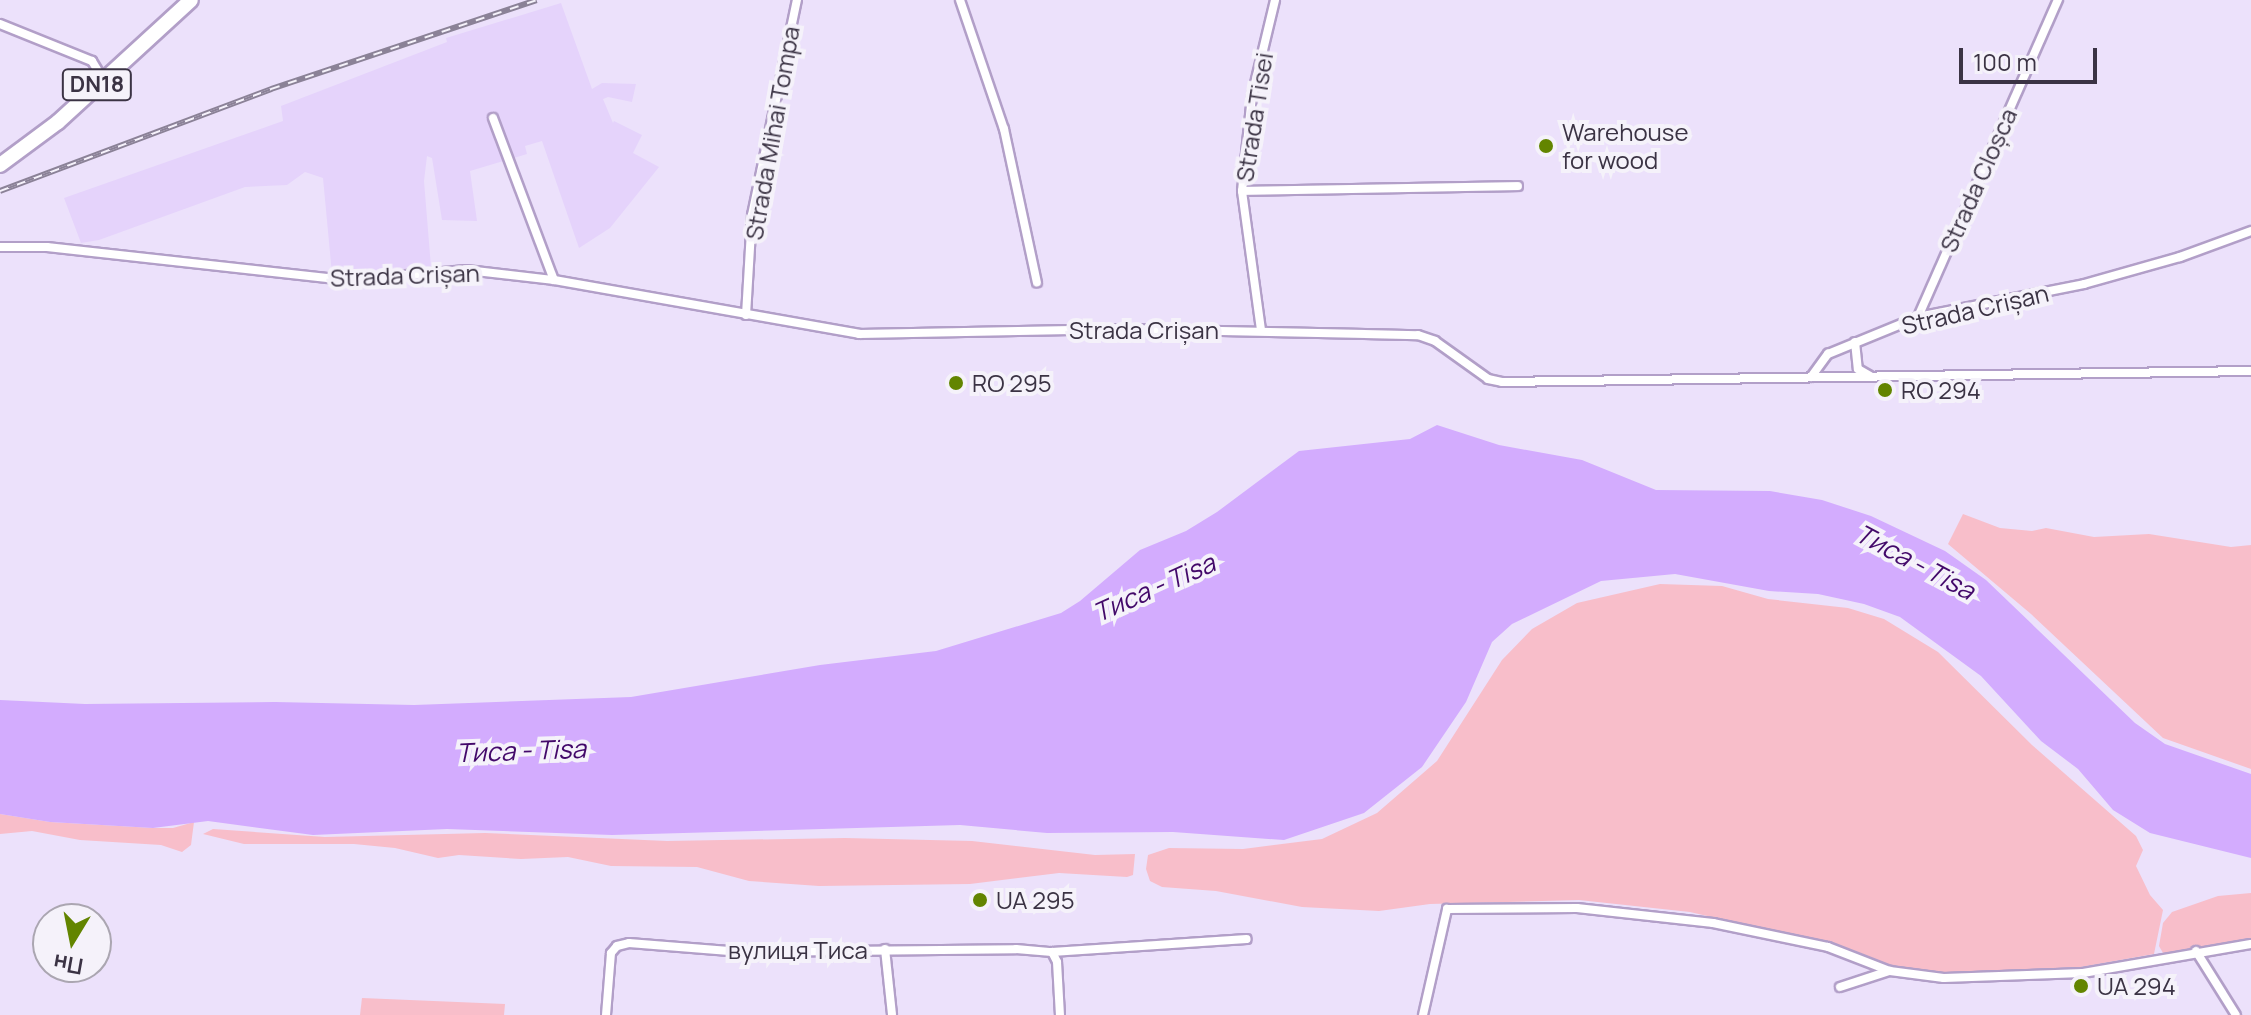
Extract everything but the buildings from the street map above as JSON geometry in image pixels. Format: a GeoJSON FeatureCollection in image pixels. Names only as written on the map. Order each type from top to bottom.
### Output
{"type":"FeatureCollection","features":[{"type":"Feature","properties":{"kind":"main road","name":"DN18"},"geometry":{"type":"LineString","coordinates":[[0,165],[58,122],[191,0]]}},
{"type":"Feature","properties":{"kind":"street","name":"Strada Mihai Tompa"},"geometry":{"type":"LineString","coordinates":[[746,315],[752,215],[797,0]]}},
{"type":"Feature","properties":{"kind":"street"},"geometry":{"type":"LineString","coordinates":[[960,0],[1004,129],[1037,283]]}},
{"type":"Feature","properties":{"kind":"street","name":"Strada Tisei"},"geometry":{"type":"LineString","coordinates":[[1261,330],[1242,191],[1252,96],[1275,0]]}},
{"type":"Feature","properties":{"kind":"street","name":"Strada Cloșca"},"geometry":{"type":"LineString","coordinates":[[1918,317],[2058,0]]}},
{"type":"Feature","properties":{"kind":"street"},"geometry":{"type":"LineString","coordinates":[[0,24],[92,61],[103,79]]}},
{"type":"Feature","properties":{"kind":"street"},"geometry":{"type":"LineString","coordinates":[[493,118],[554,280]]}},
{"type":"Feature","properties":{"kind":"street"},"geometry":{"type":"LineString","coordinates":[[1242,191],[1518,186]]}},
{"type":"Feature","properties":{"kind":"street","name":"Strada Crișan"},"geometry":{"type":"LineString","coordinates":[[0,247],[47,247],[345,280],[448,269],[554,280],[859,334],[1008,330],[1261,330],[1418,335],[1435,341],[1479,374],[1497,381],[1811,377],[1828,354],[1918,317],[2084,284],[2180,257],[2251,231]]}},
{"type":"Feature","properties":{"kind":"street"},"geometry":{"type":"LineString","coordinates":[[1855,342],[1858,369],[1871,376]]}},
{"type":"Feature","properties":{"kind":"street"},"geometry":{"type":"LineString","coordinates":[[1811,377],[2251,371]]}},
{"type":"Feature","properties":{"kind":"street"},"geometry":{"type":"LineString","coordinates":[[1423,1015],[1447,909],[1577,908],[1713,923],[1828,947],[1890,971],[1944,978],[2083,973],[2196,951],[2251,944]]}},
{"type":"Feature","properties":{"kind":"street","name":"вулиця Тиса"},"geometry":{"type":"LineString","coordinates":[[606,1015],[611,953],[617,946],[629,943],[742,952],[885,949],[1052,952],[1247,939]]}},
{"type":"Feature","properties":{"kind":"street"},"geometry":{"type":"LineString","coordinates":[[885,949],[892,1015]]}},
{"type":"Feature","properties":{"kind":"street"},"geometry":{"type":"LineString","coordinates":[[2196,951],[2236,1015]]}},
{"type":"Feature","properties":{"kind":"street"},"geometry":{"type":"LineString","coordinates":[[1052,952],[1057,962],[1060,1015]]}},
{"type":"Feature","properties":{"kind":"street"},"geometry":{"type":"LineString","coordinates":[[1840,987],[1890,971]]}},
{"type":"Feature","properties":{"kind":"shaded area"},"geometry":{"type":"Polygon","coordinates":[[[561,3],[592,89],[602,83],[636,84],[632,102],[608,97],[603,99],[613,123],[642,135],[633,153],[659,167],[610,228],[579,248],[542,141],[525,146],[527,154],[470,171],[477,221],[442,220],[432,158],[427,156],[424,181],[431,267],[332,274],[323,178],[305,172],[287,185],[245,187],[99,240],[81,243],[64,198],[283,121],[281,106],[447,42],[446,38],[561,3]]]}},
{"type":"Feature","properties":{"kind":"shaded area"},"geometry":{"type":"Polygon","coordinates":[[[1963,514],[2000,528],[2032,531],[2046,528],[2094,537],[2149,534],[2231,547],[2251,545],[2251,769],[2163,738],[2031,614],[1948,544],[1963,514]]]}},
{"type":"Feature","properties":{"kind":"shaded area"},"geometry":{"type":"Polygon","coordinates":[[[1660,584],[1722,586],[1768,599],[1848,608],[1884,619],[1938,652],[2032,745],[2136,836],[2143,850],[2136,866],[2150,895],[2163,910],[2154,954],[2081,967],[1947,973],[1882,965],[1840,947],[1690,912],[1579,900],[1430,904],[1379,911],[1302,907],[1216,891],[1162,887],[1150,881],[1146,869],[1148,855],[1169,848],[1243,849],[1322,839],[1377,813],[1437,761],[1502,660],[1532,629],[1577,603],[1660,584]]]}},
{"type":"Feature","properties":{"kind":"shaded area"},"geometry":{"type":"Polygon","coordinates":[[[0,814],[50,822],[153,828],[173,828],[194,822],[191,845],[182,852],[161,845],[80,840],[32,831],[0,834],[0,814]]]}},
{"type":"Feature","properties":{"kind":"shaded area"},"geometry":{"type":"Polygon","coordinates":[[[213,829],[325,837],[485,833],[667,841],[845,838],[972,841],[1095,855],[1135,854],[1133,875],[1127,877],[1059,873],[970,884],[819,886],[749,881],[697,867],[611,866],[568,857],[521,859],[459,855],[438,858],[395,848],[354,844],[244,844],[203,834],[213,829]]]}},
{"type":"Feature","properties":{"kind":"shaded area"},"geometry":{"type":"Polygon","coordinates":[[[2251,893],[2251,938],[2163,953],[2159,946],[2163,923],[2172,912],[2218,896],[2251,893]]]}},
{"type":"Feature","properties":{"kind":"shaded area"},"geometry":{"type":"Polygon","coordinates":[[[362,998],[505,1004],[504,1015],[360,1015],[362,998]]]}},
{"type":"Feature","properties":{"kind":"water","name":"Тиса - Tisa"},"geometry":{"type":"Polygon","coordinates":[[[1437,425],[1499,445],[1582,460],[1656,490],[1770,491],[1822,500],[1871,516],[1945,551],[1986,580],[2135,723],[2165,744],[2251,774],[2251,858],[2150,833],[2113,810],[2078,769],[2041,741],[1981,676],[1900,617],[1864,604],[1818,594],[1769,591],[1675,574],[1601,581],[1512,624],[1492,642],[1466,702],[1422,767],[1364,813],[1284,840],[1173,832],[1047,833],[960,825],[612,835],[447,829],[313,835],[208,821],[153,828],[50,822],[0,814],[0,700],[85,704],[275,702],[414,705],[631,697],[820,665],[936,651],[1061,613],[1080,601],[1140,550],[1186,531],[1217,512],[1299,451],[1410,439],[1437,425]]]}},
{"type":"Feature","properties":{"kind":"railway"},"geometry":{"type":"LineString","coordinates":[[0,191],[271,89],[537,0]]}},
{"type":"Feature","properties":{"kind":"place","name":"Warehouse for wood"},"geometry":{"type":"Point","coordinates":[1546,146]}},
{"type":"Feature","properties":{"kind":"place","name":"RO 295"},"geometry":{"type":"Point","coordinates":[956,383]}},
{"type":"Feature","properties":{"kind":"place","name":"RO 294"},"geometry":{"type":"Point","coordinates":[1885,390]}},
{"type":"Feature","properties":{"kind":"place","name":"UA 295"},"geometry":{"type":"Point","coordinates":[980,900]}},
{"type":"Feature","properties":{"kind":"place","name":"UA 294"},"geometry":{"type":"Point","coordinates":[2081,986]}}]}
